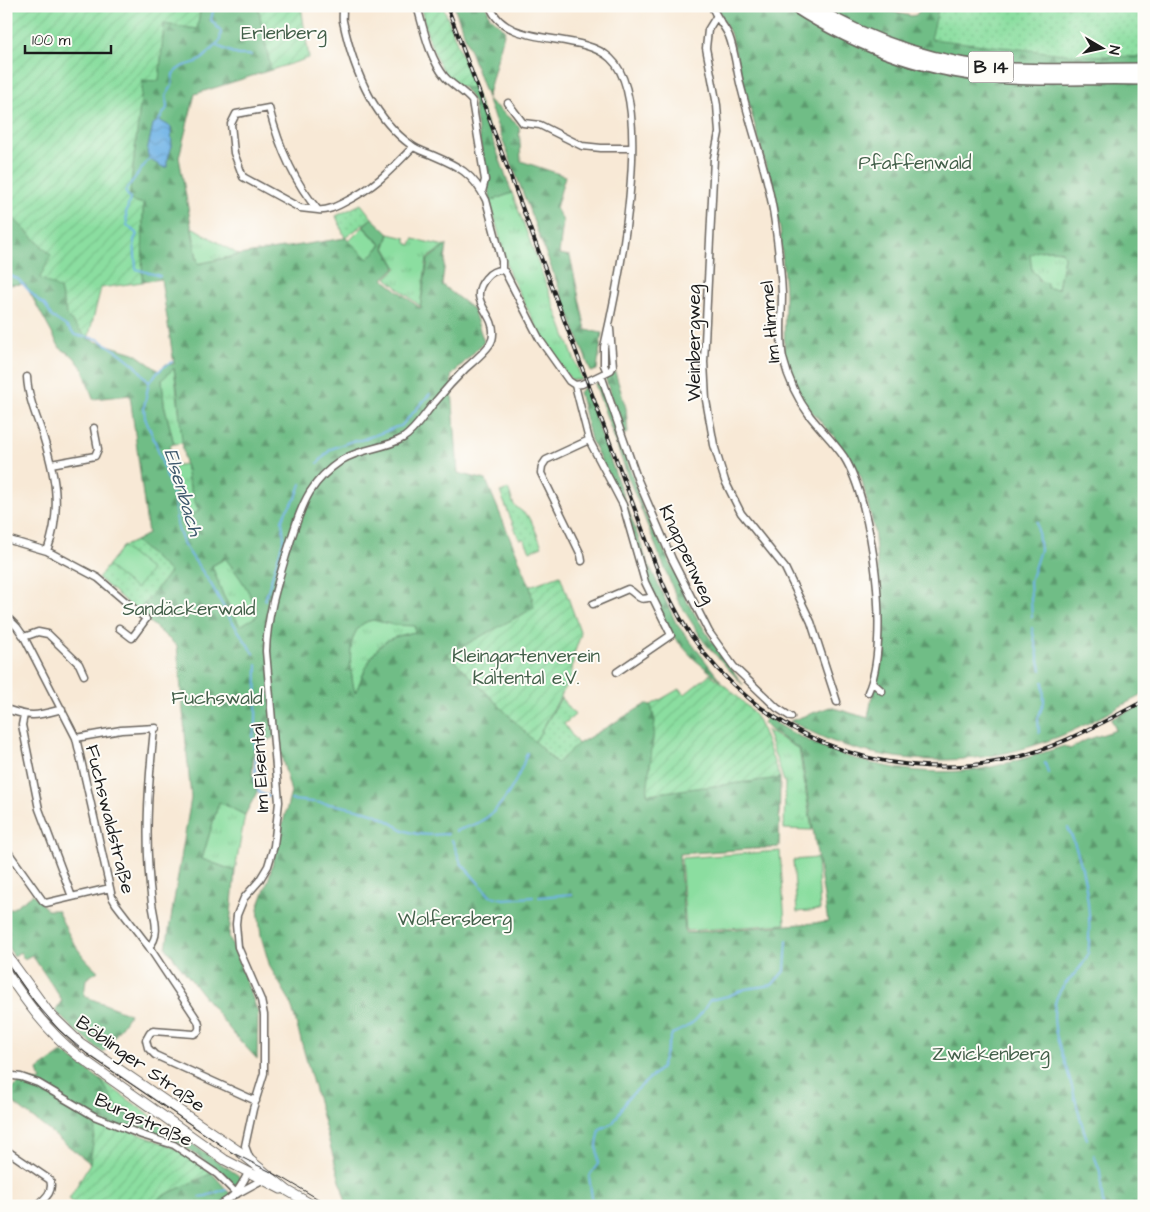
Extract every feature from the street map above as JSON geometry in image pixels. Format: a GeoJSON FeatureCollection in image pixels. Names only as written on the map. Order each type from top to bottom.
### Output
{"type":"FeatureCollection","features":[{"type":"Feature","properties":{"kind":"highway","name":"B 14"},"geometry":{"type":"LineString","coordinates":[[794,6],[827,26],[864,44],[903,58],[943,69],[1010,78],[1144,79]]}},
{"type":"Feature","properties":{"kind":"highway","name":"B 14"},"geometry":{"type":"LineString","coordinates":[[810,6],[861,33],[934,58],[972,65],[1012,69],[1144,69]]}},
{"type":"Feature","properties":{"kind":"main road","name":"Böblinger Straße"},"geometry":{"type":"LineString","coordinates":[[6,954],[49,1013],[79,1042],[244,1150],[252,1162],[288,1191]]}},
{"type":"Feature","properties":{"kind":"main road","name":"Böblinger Straße"},"geometry":{"type":"LineString","coordinates":[[6,972],[31,1009],[61,1042],[188,1134],[240,1168],[314,1206]]}},
{"type":"Feature","properties":{"kind":"street"},"geometry":{"type":"LineString","coordinates":[[342,6],[342,19],[353,56],[371,100],[386,122],[413,147],[459,166],[482,192],[486,200],[502,261],[502,270],[505,272],[540,340],[569,381],[575,385],[590,440],[623,505],[651,597],[671,635],[617,672]]}},
{"type":"Feature","properties":{"kind":"street"},"geometry":{"type":"LineString","coordinates":[[417,6],[428,44],[440,69],[452,84],[472,101],[485,180],[482,192]]}},
{"type":"Feature","properties":{"kind":"street"},"geometry":{"type":"LineString","coordinates":[[490,6],[493,14],[501,23],[516,31],[593,47],[610,58],[620,70],[627,87],[632,148],[628,219],[610,323],[613,366],[604,374],[575,385]]}},
{"type":"Feature","properties":{"kind":"street","name":"Im Himmel"},"geometry":{"type":"LineString","coordinates":[[712,6],[716,17],[728,35],[768,185],[781,280],[784,360],[800,400],[810,416],[828,435],[844,457],[857,482],[867,522],[873,554],[878,617],[878,652],[873,683],[868,692]]}},
{"type":"Feature","properties":{"kind":"street","name":"Weinbergweg"},"geometry":{"type":"LineString","coordinates":[[716,17],[708,30],[706,48],[717,105],[719,133],[713,167],[704,362],[706,400],[714,445],[725,481],[741,513],[785,568],[810,622],[837,702]]}},
{"type":"Feature","properties":{"kind":"street"},"geometry":{"type":"LineString","coordinates":[[508,102],[523,123],[540,125],[582,146],[632,148]]}},
{"type":"Feature","properties":{"kind":"street"},"geometry":{"type":"LineString","coordinates":[[318,210],[294,172],[278,136],[269,108],[236,114],[231,124],[234,153],[243,177],[300,208],[324,211],[360,194],[380,181],[413,147]]}},
{"type":"Feature","properties":{"kind":"street","name":"Im Elsental"},"geometry":{"type":"LineString","coordinates":[[256,1101],[264,1073],[264,1015],[261,1000],[238,947],[236,924],[237,915],[244,898],[259,881],[268,866],[274,846],[279,802],[266,651],[273,599],[296,522],[311,491],[329,471],[345,458],[409,434],[451,384],[490,344],[494,330],[481,305],[480,289],[488,275],[502,270]]}},
{"type":"Feature","properties":{"kind":"street","name":"Knappenweg"},"geometry":{"type":"LineString","coordinates":[[604,374],[637,478],[676,568],[709,632],[734,668],[777,708],[791,717]]}},
{"type":"Feature","properties":{"kind":"street"},"geometry":{"type":"LineString","coordinates":[[27,377],[29,392],[51,464],[57,501],[54,530],[47,551]]}},
{"type":"Feature","properties":{"kind":"street"},"geometry":{"type":"LineString","coordinates":[[51,464],[95,456],[98,450],[94,428]]}},
{"type":"Feature","properties":{"kind":"street"},"geometry":{"type":"LineString","coordinates":[[582,561],[581,555],[541,473],[542,466],[546,460],[590,440]]}},
{"type":"Feature","properties":{"kind":"street"},"geometry":{"type":"LineString","coordinates":[[6,539],[47,551],[98,578],[146,618],[132,638],[119,628]]}},
{"type":"Feature","properties":{"kind":"street"},"geometry":{"type":"LineString","coordinates":[[593,604],[628,590],[640,599],[651,597]]}},
{"type":"Feature","properties":{"kind":"street","name":"Fuchswaldstraße"},"geometry":{"type":"LineString","coordinates":[[6,616],[18,627],[24,637],[76,738],[110,888],[116,904],[149,947],[200,1026],[197,1033],[194,1034],[153,1031],[148,1037],[146,1044],[148,1048],[155,1054],[256,1101]]}},
{"type":"Feature","properties":{"kind":"street"},"geometry":{"type":"LineString","coordinates":[[24,637],[38,632],[48,634],[79,664],[84,675]]}},
{"type":"Feature","properties":{"kind":"street"},"geometry":{"type":"LineString","coordinates":[[873,683],[882,691]]}},
{"type":"Feature","properties":{"kind":"street"},"geometry":{"type":"LineString","coordinates":[[6,709],[24,715],[38,716],[62,709]]}},
{"type":"Feature","properties":{"kind":"street"},"geometry":{"type":"LineString","coordinates":[[24,715],[22,725],[36,796],[72,897]]}},
{"type":"Feature","properties":{"kind":"street"},"geometry":{"type":"LineString","coordinates":[[76,738],[122,730],[155,729],[148,824],[149,874],[156,926],[154,942],[149,947]]}},
{"type":"Feature","properties":{"kind":"street"},"geometry":{"type":"LineString","coordinates":[[6,849],[43,901],[50,903],[110,888]]}},
{"type":"Feature","properties":{"kind":"street","name":"Burgstraße"},"geometry":{"type":"LineString","coordinates":[[6,1075],[21,1077],[38,1083],[94,1116],[142,1135],[174,1144],[217,1174],[237,1194]]}},
{"type":"Feature","properties":{"kind":"street"},"geometry":{"type":"LineString","coordinates":[[240,1168],[238,1159],[244,1150],[256,1101]]}},
{"type":"Feature","properties":{"kind":"street"},"geometry":{"type":"LineString","coordinates":[[6,1150],[50,1180],[51,1191],[38,1206]]}},
{"type":"Feature","properties":{"kind":"street"},"geometry":{"type":"LineString","coordinates":[[237,1194],[248,1173]]}},
{"type":"Feature","properties":{"kind":"street","name":"Böblinger Straße"},"geometry":{"type":"LineString","coordinates":[[248,1173],[259,1174],[275,1180]]}},
{"type":"Feature","properties":{"kind":"street"},"geometry":{"type":"LineString","coordinates":[[218,1206],[262,1180]]}},
{"type":"Feature","properties":{"kind":"green space"},"geometry":{"type":"Polygon","coordinates":[[[6,6],[201,6],[197,29],[164,24],[159,81],[143,80],[129,200],[143,204],[142,282],[101,288],[88,339],[67,316],[60,289],[40,278],[51,255],[6,211],[6,6]]]}},
{"type":"Feature","properties":{"kind":"green space"},"geometry":{"type":"Polygon","coordinates":[[[201,6],[258,6],[271,70],[195,94],[179,157],[198,264],[239,255],[345,238],[368,259],[382,245],[363,226],[372,218],[389,234],[384,247],[396,267],[383,279],[420,308],[428,259],[447,245],[442,285],[473,309],[484,342],[451,376],[458,473],[486,480],[530,586],[535,608],[448,654],[556,763],[578,744],[646,704],[651,705],[655,721],[647,794],[780,778],[779,847],[679,854],[685,933],[828,922],[800,749],[771,731],[763,723],[767,717],[815,744],[842,754],[896,768],[952,772],[1001,765],[1064,746],[1070,749],[1086,740],[1116,730],[1111,719],[1144,704],[1144,1206],[347,1206],[290,1001],[270,967],[261,936],[258,908],[268,881],[291,792],[276,736],[254,748],[252,774],[257,792],[245,815],[219,802],[202,859],[235,871],[229,936],[258,1012],[257,1059],[232,1032],[166,948],[191,798],[177,646],[138,612],[170,572],[135,541],[148,534],[130,395],[93,399],[83,369],[73,356],[60,348],[25,284],[6,285],[6,211],[51,255],[67,316],[88,339],[134,353],[159,371],[166,364],[174,364],[161,279],[142,282],[143,204],[129,200],[143,79],[159,81],[164,24],[197,29],[201,6]],[[174,368],[162,380],[164,404],[174,444],[170,445],[174,482],[178,501],[185,518],[199,511],[192,494],[184,459],[174,368]],[[225,558],[212,566],[223,595],[240,626],[257,616],[249,593],[225,558]],[[373,620],[363,623],[353,639],[351,650],[351,673],[355,693],[364,671],[381,645],[401,635],[415,632],[415,626],[394,625],[373,620]]]}},
{"type":"Feature","properties":{"kind":"green space","name":"Erlenberg"},"geometry":{"type":"Polygon","coordinates":[[[258,6],[301,6],[309,58],[271,70],[258,6]]]}},
{"type":"Feature","properties":{"kind":"green space"},"geometry":{"type":"Polygon","coordinates":[[[420,6],[443,6],[474,88],[459,86],[443,71],[429,39],[420,6]]]}},
{"type":"Feature","properties":{"kind":"green space"},"geometry":{"type":"Polygon","coordinates":[[[454,6],[487,6],[489,15],[505,30],[487,98],[454,6]]]}},
{"type":"Feature","properties":{"kind":"green space","name":"Pfaffenwald"},"geometry":{"type":"Polygon","coordinates":[[[716,6],[867,6],[911,16],[916,15],[923,6],[1144,6],[1144,694],[1058,737],[1002,754],[974,758],[945,760],[888,756],[859,750],[831,741],[790,721],[830,707],[868,718],[880,655],[879,582],[874,529],[861,477],[834,437],[804,403],[784,355],[785,292],[780,229],[768,175],[730,33],[716,6]],[[1037,251],[1030,255],[1032,271],[1038,276],[1039,281],[1047,283],[1047,288],[1058,289],[1064,257],[1062,251],[1037,251]]]}},
{"type":"Feature","properties":{"kind":"green space"},"geometry":{"type":"Polygon","coordinates":[[[939,6],[1144,6],[1144,57],[1074,55],[931,39],[939,6]]]}},
{"type":"Feature","properties":{"kind":"green space"},"geometry":{"type":"Polygon","coordinates":[[[463,87],[474,88],[512,193],[490,201],[473,101],[463,87]]]}},
{"type":"Feature","properties":{"kind":"green space"},"geometry":{"type":"Polygon","coordinates":[[[487,99],[519,126],[521,161],[565,176],[556,208],[563,221],[559,254],[570,256],[586,330],[602,333],[597,370],[591,372],[487,99]]]}},
{"type":"Feature","properties":{"kind":"green space"},"geometry":{"type":"Polygon","coordinates":[[[512,193],[582,380],[572,380],[568,376],[541,336],[509,273],[490,201],[512,193]]]}},
{"type":"Feature","properties":{"kind":"green space"},"geometry":{"type":"Polygon","coordinates":[[[361,204],[372,218],[345,238],[336,216],[361,204]]]}},
{"type":"Feature","properties":{"kind":"green space"},"geometry":{"type":"Polygon","coordinates":[[[192,227],[239,255],[198,264],[192,227]]]}},
{"type":"Feature","properties":{"kind":"green space"},"geometry":{"type":"Polygon","coordinates":[[[363,227],[381,245],[368,259],[349,241],[363,227]]]}},
{"type":"Feature","properties":{"kind":"green space"},"geometry":{"type":"Polygon","coordinates":[[[389,234],[406,238],[406,243],[411,245],[413,239],[445,246],[427,258],[420,306],[386,278],[397,268],[385,247],[389,234]]]}},
{"type":"Feature","properties":{"kind":"green space"},"geometry":{"type":"Polygon","coordinates":[[[1037,251],[1062,251],[1064,257],[1058,289],[1047,288],[1032,271],[1029,255],[1037,251]]]}},
{"type":"Feature","properties":{"kind":"green space"},"geometry":{"type":"Polygon","coordinates":[[[174,368],[183,443],[174,444],[164,404],[162,380],[174,368]]]}},
{"type":"Feature","properties":{"kind":"green space"},"geometry":{"type":"Polygon","coordinates":[[[615,372],[626,408],[628,433],[623,435],[605,377],[615,372]]]}},
{"type":"Feature","properties":{"kind":"green space"},"geometry":{"type":"Polygon","coordinates":[[[595,384],[602,384],[644,511],[685,593],[685,598],[709,637],[743,685],[704,642],[677,599],[628,477],[595,384]]]}},
{"type":"Feature","properties":{"kind":"green space"},"geometry":{"type":"Polygon","coordinates":[[[584,387],[645,556],[676,623],[721,681],[694,659],[671,634],[648,586],[623,505],[591,440],[579,392],[584,387]]]}},
{"type":"Feature","properties":{"kind":"green space"},"geometry":{"type":"Polygon","coordinates":[[[185,464],[190,488],[199,511],[185,518],[175,486],[173,466],[185,464]]]}},
{"type":"Feature","properties":{"kind":"green space"},"geometry":{"type":"Polygon","coordinates":[[[508,489],[514,505],[530,518],[542,546],[530,551],[524,539],[519,539],[500,492],[508,489]]]}},
{"type":"Feature","properties":{"kind":"green space"},"geometry":{"type":"Polygon","coordinates":[[[135,541],[170,572],[138,612],[98,578],[122,547],[135,541]]]}},
{"type":"Feature","properties":{"kind":"green space"},"geometry":{"type":"Polygon","coordinates":[[[122,547],[151,570],[136,589],[107,566],[122,547]]]}},
{"type":"Feature","properties":{"kind":"green space"},"geometry":{"type":"Polygon","coordinates":[[[226,558],[241,578],[258,616],[240,626],[223,595],[212,566],[226,558]]]}},
{"type":"Feature","properties":{"kind":"green space","name":"Kleingartenverein Kaltental e.V."},"geometry":{"type":"Polygon","coordinates":[[[560,575],[581,634],[574,654],[571,678],[535,742],[448,654],[534,608],[530,586],[560,575]]]}},
{"type":"Feature","properties":{"kind":"green space"},"geometry":{"type":"Polygon","coordinates":[[[373,620],[394,625],[415,625],[415,632],[394,637],[376,651],[355,694],[350,662],[352,640],[356,630],[363,623],[373,620]]]}},
{"type":"Feature","properties":{"kind":"green space","name":"Kleingartenverein Kaltental e.V."},"geometry":{"type":"Polygon","coordinates":[[[710,674],[743,702],[759,721],[780,778],[647,794],[655,721],[651,705],[679,689],[685,694],[710,674]]]}},
{"type":"Feature","properties":{"kind":"green space"},"geometry":{"type":"Polygon","coordinates":[[[561,698],[575,715],[564,724],[578,744],[557,763],[535,742],[561,698]]]}},
{"type":"Feature","properties":{"kind":"green space"},"geometry":{"type":"Polygon","coordinates":[[[766,730],[799,749],[812,830],[784,829],[785,784],[766,730]]]}},
{"type":"Feature","properties":{"kind":"green space"},"geometry":{"type":"Polygon","coordinates":[[[219,801],[245,815],[235,871],[202,859],[219,801]]]}},
{"type":"Feature","properties":{"kind":"green space"},"geometry":{"type":"Polygon","coordinates":[[[780,851],[785,924],[686,931],[681,858],[780,851]]]}},
{"type":"Feature","properties":{"kind":"green space"},"geometry":{"type":"Polygon","coordinates":[[[817,858],[820,910],[797,912],[793,860],[817,858]]]}},
{"type":"Feature","properties":{"kind":"green space"},"geometry":{"type":"Polygon","coordinates":[[[33,894],[47,910],[57,910],[69,935],[79,950],[98,971],[86,979],[84,996],[130,1014],[103,1053],[72,1028],[55,1011],[62,1000],[32,955],[24,959],[20,952],[14,956],[6,945],[6,904],[10,910],[33,894]]]}},
{"type":"Feature","properties":{"kind":"green space"},"geometry":{"type":"Polygon","coordinates":[[[63,1052],[101,1080],[120,1112],[142,1120],[161,1123],[238,1175],[240,1179],[235,1186],[228,1178],[179,1143],[97,1119],[90,1163],[6,1097],[6,1093],[24,1080],[41,1081],[38,1070],[63,1052]]]}},
{"type":"Feature","properties":{"kind":"green space"},"geometry":{"type":"Polygon","coordinates":[[[101,1080],[161,1123],[142,1120],[120,1112],[101,1080]]]}},
{"type":"Feature","properties":{"kind":"green space"},"geometry":{"type":"Polygon","coordinates":[[[97,1118],[173,1147],[212,1173],[160,1197],[151,1206],[77,1206],[69,1199],[90,1163],[97,1118]]]}},
{"type":"Feature","properties":{"kind":"green space"},"geometry":{"type":"Polygon","coordinates":[[[212,1173],[241,1206],[151,1206],[160,1197],[212,1173]]]}},
{"type":"Feature","properties":{"kind":"water"},"geometry":{"type":"Polygon","coordinates":[[[159,120],[171,127],[172,146],[167,167],[164,168],[149,159],[147,152],[153,124],[159,120]]]}},
{"type":"Feature","properties":{"kind":"waterway","name":"Elsenbach"},"geometry":{"type":"LineString","coordinates":[[159,120],[167,108],[166,96],[172,86],[173,74],[181,67],[202,59],[220,41],[221,31],[211,20],[214,6]]}},
{"type":"Feature","properties":{"kind":"waterway"},"geometry":{"type":"LineString","coordinates":[[215,45],[238,55],[251,55]]}},
{"type":"Feature","properties":{"kind":"waterway","name":"Elsenbach"},"geometry":{"type":"LineString","coordinates":[[149,159],[125,191],[130,199],[126,213],[127,225],[137,234],[134,240],[136,269],[160,276]]}},
{"type":"Feature","properties":{"kind":"waterway"},"geometry":{"type":"LineString","coordinates":[[6,274],[18,279],[45,305],[52,317],[66,326],[75,335],[98,339],[135,365],[149,382]]}},
{"type":"Feature","properties":{"kind":"waterway","name":"Elsenbach"},"geometry":{"type":"LineString","coordinates":[[172,362],[162,368],[149,382],[144,407],[145,418],[156,444],[174,499],[177,526],[184,545],[211,584],[229,617],[254,654]]}},
{"type":"Feature","properties":{"kind":"waterway"},"geometry":{"type":"LineString","coordinates":[[318,463],[331,449],[401,426],[430,394]]}},
{"type":"Feature","properties":{"kind":"waterway"},"geometry":{"type":"LineString","coordinates":[[265,600],[284,538],[282,520],[296,498],[301,484]]}},
{"type":"Feature","properties":{"kind":"waterway"},"geometry":{"type":"LineString","coordinates":[[1032,617],[1030,581],[1040,550],[1037,522]]}},
{"type":"Feature","properties":{"kind":"waterway"},"geometry":{"type":"LineString","coordinates":[[1032,628],[1041,670]]}},
{"type":"Feature","properties":{"kind":"waterway","name":"Elsenbach"},"geometry":{"type":"LineString","coordinates":[[257,665],[256,724],[253,736],[256,753],[255,784],[260,793],[269,796]]}},
{"type":"Feature","properties":{"kind":"waterway"},"geometry":{"type":"LineString","coordinates":[[1039,733],[1038,718],[1044,702],[1043,682]]}},
{"type":"Feature","properties":{"kind":"waterway"},"geometry":{"type":"LineString","coordinates":[[456,831],[478,823],[495,810],[515,783],[527,753]]}},
{"type":"Feature","properties":{"kind":"waterway"},"geometry":{"type":"LineString","coordinates":[[1045,763],[1048,773]]}},
{"type":"Feature","properties":{"kind":"waterway"},"geometry":{"type":"LineString","coordinates":[[291,800],[332,804],[362,810],[385,819],[411,833],[427,835],[448,834]]}},
{"type":"Feature","properties":{"kind":"waterway"},"geometry":{"type":"LineString","coordinates":[[1068,828],[1078,853],[1085,882],[1089,911],[1089,948],[1085,961],[1057,996],[1054,1023],[1087,1139]]}},
{"type":"Feature","properties":{"kind":"waterway"},"geometry":{"type":"LineString","coordinates":[[452,840],[461,863],[490,896],[504,899],[533,897]]}},
{"type":"Feature","properties":{"kind":"waterway"},"geometry":{"type":"LineString","coordinates":[[539,897],[572,894]]}},
{"type":"Feature","properties":{"kind":"waterway"},"geometry":{"type":"LineString","coordinates":[[589,1206],[592,1198],[589,1176],[598,1164],[597,1145],[600,1129],[613,1123],[628,1098],[661,1068],[672,1034],[694,1021],[710,1000],[728,996],[745,989],[772,985],[785,970],[787,940]]}},
{"type":"Feature","properties":{"kind":"waterway"},"geometry":{"type":"LineString","coordinates":[[1094,1155],[1100,1171],[1103,1206]]}},
{"type":"Feature","properties":{"kind":"waterway"},"geometry":{"type":"LineString","coordinates":[[199,1197],[226,1189]]}},
{"type":"Feature","properties":{"kind":"tram line"},"geometry":{"type":"LineString","coordinates":[[6,961],[33,1000],[59,1030],[87,1054],[231,1152],[283,1178],[330,1206]]}},
{"type":"Feature","properties":{"kind":"railway"},"geometry":{"type":"LineString","coordinates":[[447,6],[659,575],[690,634],[718,669],[751,700],[787,725],[826,744],[868,758],[912,765],[956,766],[1020,757],[1057,744],[1144,701]]}},
{"type":"Feature","properties":{"kind":"park label","name":"Sandäckerwald"},"geometry":{"type":"Point","coordinates":[188,608]}},
{"type":"Feature","properties":{"kind":"park label","name":"Fuchswald"},"geometry":{"type":"Point","coordinates":[217,697]}},
{"type":"Feature","properties":{"kind":"park label","name":"Wolfersberg"},"geometry":{"type":"Point","coordinates":[455,918]}},
{"type":"Feature","properties":{"kind":"park label","name":"Zwickenberg"},"geometry":{"type":"Point","coordinates":[991,1053]}}]}
